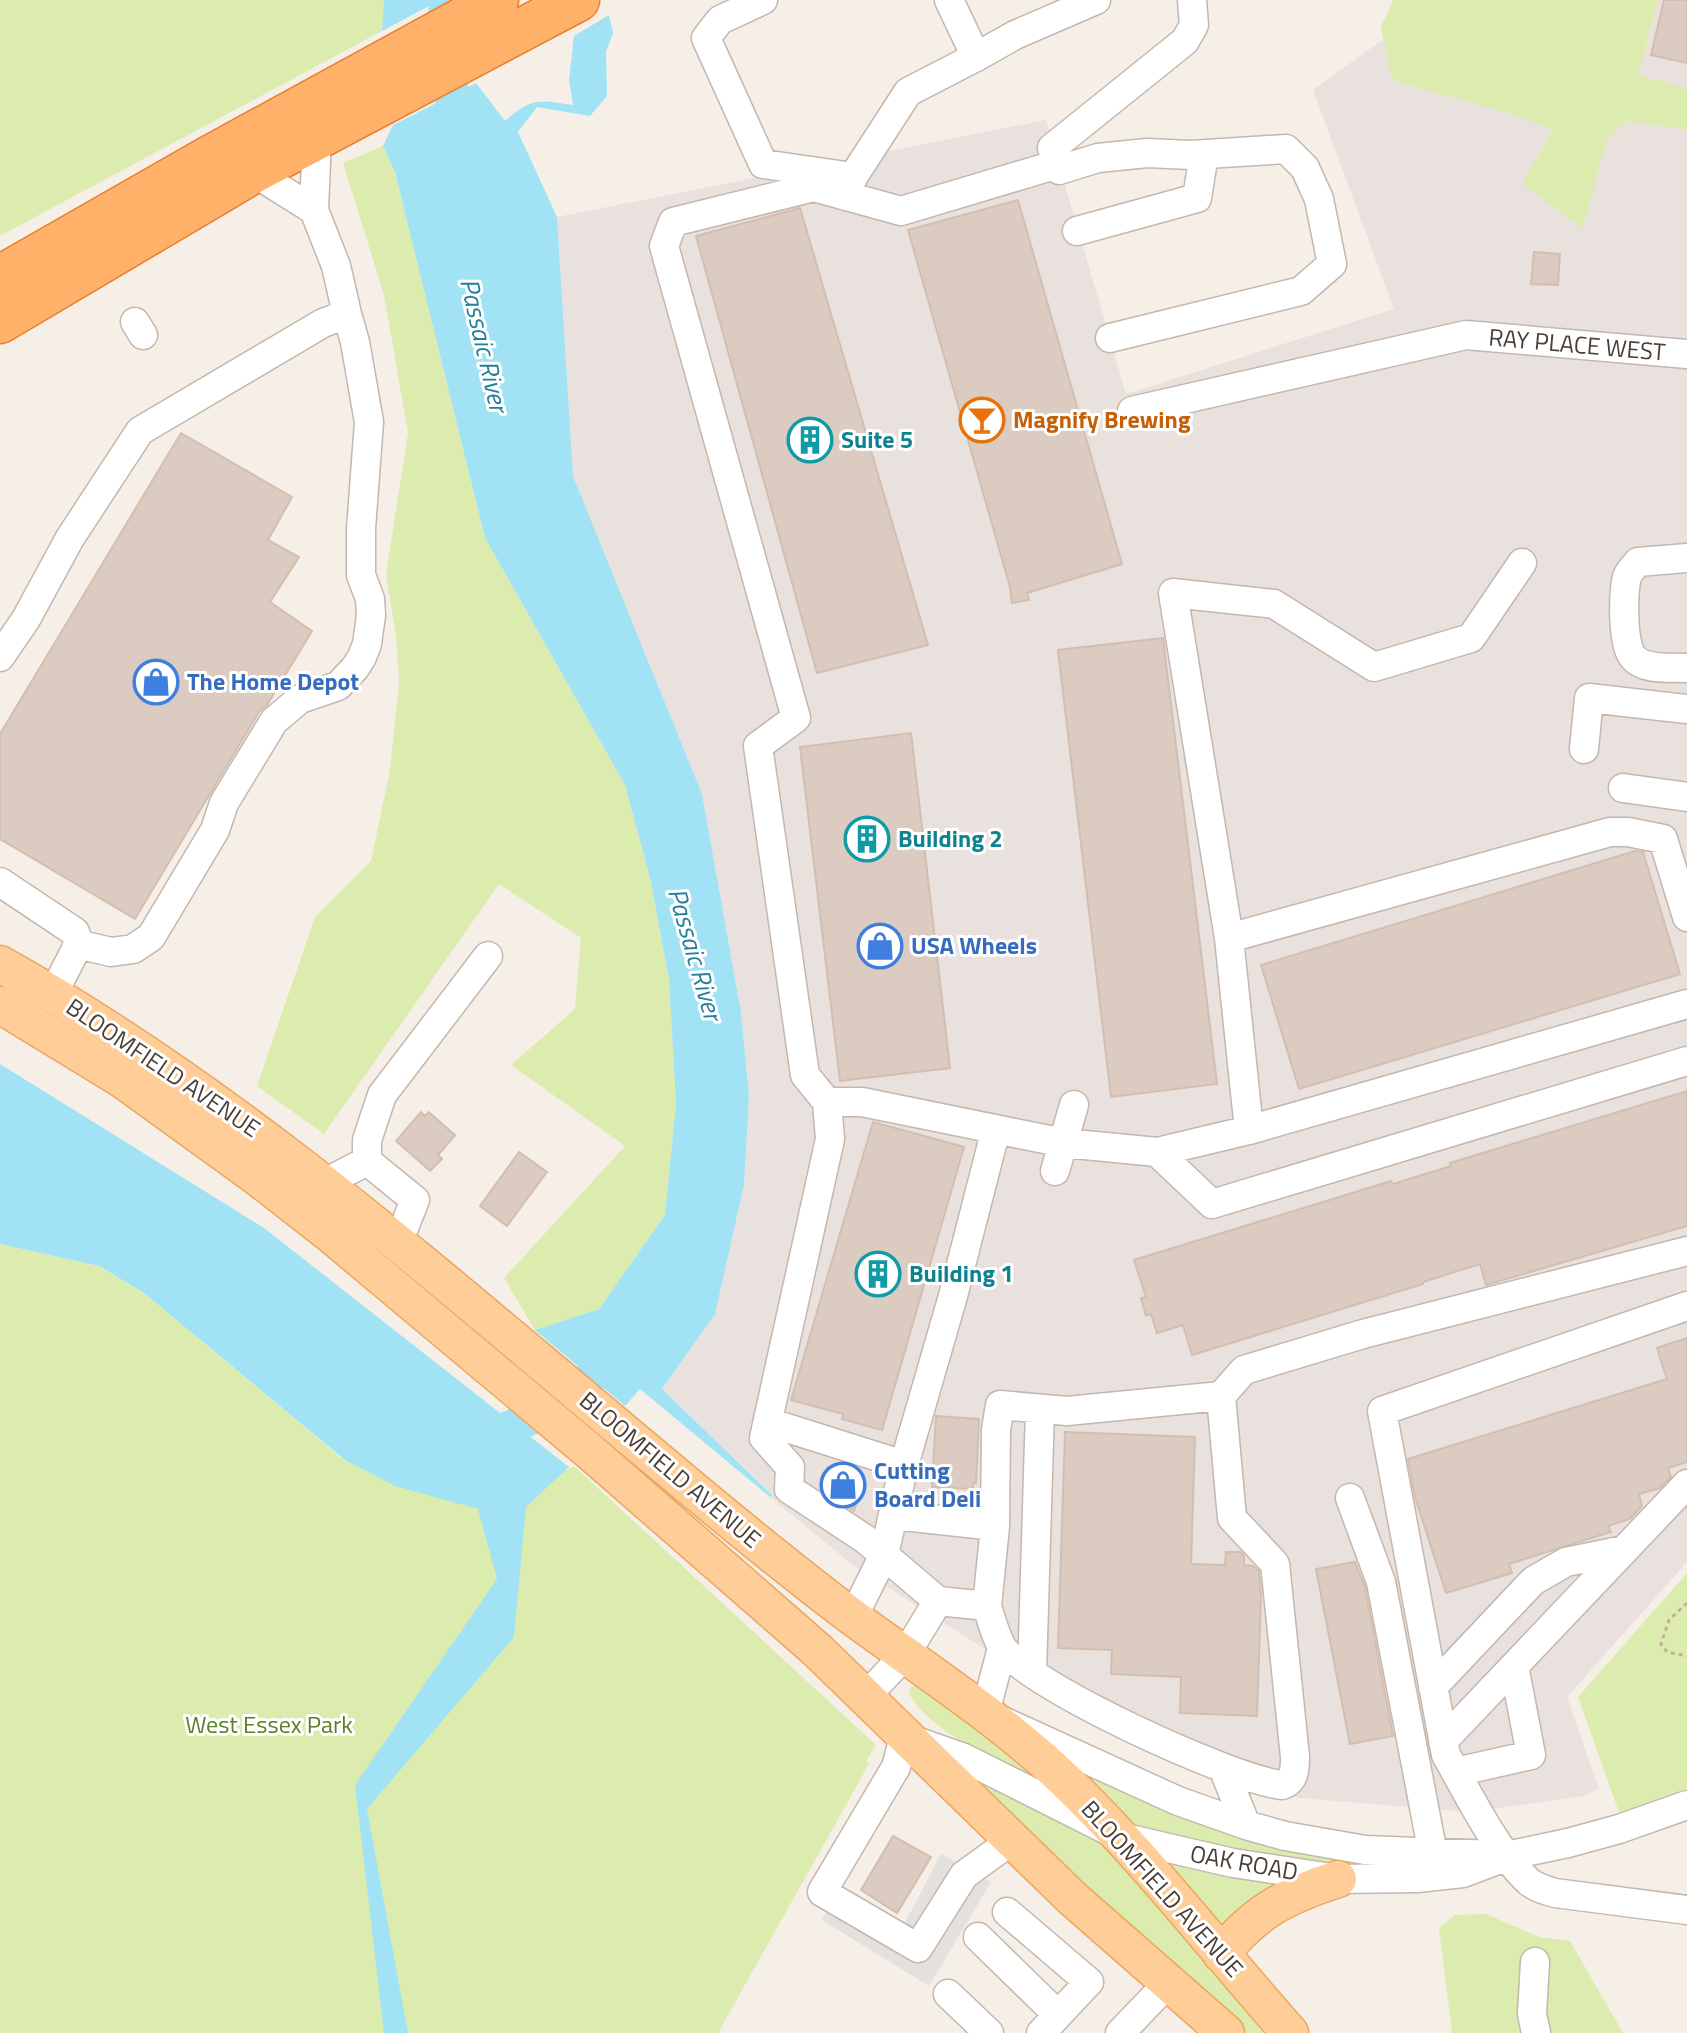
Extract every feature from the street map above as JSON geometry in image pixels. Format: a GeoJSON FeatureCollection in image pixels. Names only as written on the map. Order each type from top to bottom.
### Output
{"type":"FeatureCollection","features":[{"type":"Feature","properties":{"kind":"highway"},"geometry":{"type":"LineString","coordinates":[[0,322],[317,136],[379,84],[497,0]]}},
{"type":"Feature","properties":{"kind":"highway"},"geometry":{"type":"LineString","coordinates":[[0,277],[379,84],[578,0]]}},
{"type":"Feature","properties":{"kind":"main road","name":"BLOOMFIELD AVENUE"},"geometry":{"type":"LineString","coordinates":[[0,964],[148,1054],[240,1118],[461,1296],[744,1533],[985,1713],[1049,1766],[1152,1870],[1290,2033]]}},
{"type":"Feature","properties":{"kind":"main road"},"geometry":{"type":"LineString","coordinates":[[40,1027],[53,994]]}},
{"type":"Feature","properties":{"kind":"main road","name":"BLOOMFIELD AVENUE"},"geometry":{"type":"LineString","coordinates":[[0,1005],[120,1078],[247,1170],[329,1233],[588,1450],[817,1650],[1011,1841],[1226,2033]]}},
{"type":"Feature","properties":{"kind":"main road"},"geometry":{"type":"LineString","coordinates":[[1221,1954],[1237,1933],[1261,1912],[1302,1890],[1338,1879]]}},
{"type":"Feature","properties":{"kind":"street"},"geometry":{"type":"LineString","coordinates":[[763,0],[720,20],[706,38],[763,164],[850,186],[901,211],[1056,161],[1147,153],[1198,154],[1286,149],[1305,168],[1319,199],[1332,264],[1301,291],[1110,338]]}},
{"type":"Feature","properties":{"kind":"street"},"geometry":{"type":"LineString","coordinates":[[949,0],[976,57]]}},
{"type":"Feature","properties":{"kind":"street"},"geometry":{"type":"LineString","coordinates":[[850,186],[908,92],[1015,35],[1096,0]]}},
{"type":"Feature","properties":{"kind":"street"},"geometry":{"type":"LineString","coordinates":[[1056,161],[1185,41],[1194,25],[1192,0]]}},
{"type":"Feature","properties":{"kind":"street"},"geometry":{"type":"LineString","coordinates":[[77,944],[111,952],[133,949],[151,937],[215,830],[224,803],[274,721],[300,699],[338,686],[355,668],[367,644],[371,615],[370,599],[361,575],[361,529],[356,493],[361,431],[355,342],[336,266],[314,210],[317,136]]}},
{"type":"Feature","properties":{"kind":"street"},"geometry":{"type":"LineString","coordinates":[[1077,231],[1197,198],[1198,154]]}},
{"type":"Feature","properties":{"kind":"street"},"geometry":{"type":"LineString","coordinates":[[253,172],[314,210]]}},
{"type":"Feature","properties":{"kind":"street"},"geometry":{"type":"LineString","coordinates":[[850,186],[814,187],[673,222],[664,246],[796,718],[758,746],[805,1075],[827,1102],[830,1139],[764,1438],[790,1467],[789,1489],[884,1555],[938,1601],[987,1606]]}},
{"type":"Feature","properties":{"kind":"street"},"geometry":{"type":"LineString","coordinates":[[0,657],[26,619],[70,538],[140,431],[184,394],[264,371],[323,323],[347,314]]}},
{"type":"Feature","properties":{"kind":"street","name":"RAY PLACE WEST"},"geometry":{"type":"LineString","coordinates":[[1132,411],[1466,335],[1687,354]]}},
{"type":"Feature","properties":{"kind":"street"},"geometry":{"type":"LineString","coordinates":[[184,394],[219,414]]}},
{"type":"Feature","properties":{"kind":"street"},"geometry":{"type":"LineString","coordinates":[[1687,558],[1638,562],[1628,573],[1625,587],[1626,645],[1634,660],[1651,667],[1687,668]]}},
{"type":"Feature","properties":{"kind":"street"},"geometry":{"type":"LineString","coordinates":[[1249,1130],[1229,938],[1173,593],[1274,604],[1374,667],[1471,638],[1522,563]]}},
{"type":"Feature","properties":{"kind":"street"},"geometry":{"type":"LineString","coordinates":[[1584,749],[1589,698],[1687,709]]}},
{"type":"Feature","properties":{"kind":"street"},"geometry":{"type":"LineString","coordinates":[[1623,788],[1687,797]]}},
{"type":"Feature","properties":{"kind":"street"},"geometry":{"type":"LineString","coordinates":[[1229,938],[1610,832],[1663,839],[1687,917]]}},
{"type":"Feature","properties":{"kind":"street"},"geometry":{"type":"LineString","coordinates":[[0,882],[72,928],[77,937],[77,944],[53,994]]}},
{"type":"Feature","properties":{"kind":"street"},"geometry":{"type":"LineString","coordinates":[[367,1161],[367,1140],[382,1095],[488,956]]}},
{"type":"Feature","properties":{"kind":"street"},"geometry":{"type":"LineString","coordinates":[[827,1102],[862,1102],[1064,1143],[1157,1152],[1249,1130],[1687,1004]]}},
{"type":"Feature","properties":{"kind":"street"},"geometry":{"type":"LineString","coordinates":[[0,1022],[40,1027]]}},
{"type":"Feature","properties":{"kind":"street"},"geometry":{"type":"LineString","coordinates":[[1157,1152],[1212,1204],[1687,1061]]}},
{"type":"Feature","properties":{"kind":"street"},"geometry":{"type":"LineString","coordinates":[[1055,1171],[1074,1105],[1119,1148]]}},
{"type":"Feature","properties":{"kind":"street"},"geometry":{"type":"LineString","coordinates":[[853,1617],[884,1555],[904,1465],[953,1296],[996,1129]]}},
{"type":"Feature","properties":{"kind":"street"},"geometry":{"type":"LineString","coordinates":[[323,1184],[367,1161]]}},
{"type":"Feature","properties":{"kind":"street"},"geometry":{"type":"LineString","coordinates":[[367,1161],[415,1200],[397,1245]]}},
{"type":"Feature","properties":{"kind":"street"},"geometry":{"type":"LineString","coordinates":[[1221,1396],[1232,1518],[1275,1564],[1295,1757],[1293,1774],[1282,1785],[1185,1753],[1068,1695],[1002,1648],[987,1606],[995,1526],[996,1430],[1000,1405],[1067,1411],[1221,1396],[1244,1370],[1363,1334],[1687,1251]]}},
{"type":"Feature","properties":{"kind":"street"},"geometry":{"type":"LineString","coordinates":[[1687,1306],[1382,1411],[1443,1741],[1446,1755],[1456,1772],[1527,1881],[1545,1890],[1687,1910]]}},
{"type":"Feature","properties":{"kind":"street"},"geometry":{"type":"LineString","coordinates":[[1032,1672],[1040,1409]]}},
{"type":"Feature","properties":{"kind":"street"},"geometry":{"type":"LineString","coordinates":[[768,1422],[904,1465]]}},
{"type":"Feature","properties":{"kind":"street"},"geometry":{"type":"LineString","coordinates":[[1443,1741],[1687,1484]]}},
{"type":"Feature","properties":{"kind":"street"},"geometry":{"type":"LineString","coordinates":[[1350,1498],[1381,1582],[1433,1854]]}},
{"type":"Feature","properties":{"kind":"street"},"geometry":{"type":"LineString","coordinates":[[894,1515],[995,1526]]}},
{"type":"Feature","properties":{"kind":"street"},"geometry":{"type":"LineString","coordinates":[[1433,1687],[1533,1581],[1566,1562],[1624,1550]]}},
{"type":"Feature","properties":{"kind":"street"},"geometry":{"type":"LineString","coordinates":[[865,1697],[905,1655],[938,1601]]}},
{"type":"Feature","properties":{"kind":"street"},"geometry":{"type":"LineString","coordinates":[[985,1713],[1002,1648]]}},
{"type":"Feature","properties":{"kind":"street"},"geometry":{"type":"LineString","coordinates":[[1456,1772],[1531,1755],[1514,1666]]}},
{"type":"Feature","properties":{"kind":"street","name":"OAK ROAD"},"geometry":{"type":"LineString","coordinates":[[985,1713],[1178,1801],[1246,1825],[1338,1846],[1433,1854],[1508,1856]]}},
{"type":"Feature","properties":{"kind":"street"},"geometry":{"type":"LineString","coordinates":[[904,1737],[896,1767],[822,1892],[918,1948],[964,1875],[1011,1841]]}},
{"type":"Feature","properties":{"kind":"street","name":"OAK ROAD"},"geometry":{"type":"LineString","coordinates":[[904,1737],[964,1758],[1121,1837],[1233,1863],[1338,1879],[1417,1878],[1463,1873],[1508,1856],[1619,1829],[1687,1805]]}},
{"type":"Feature","properties":{"kind":"street"},"geometry":{"type":"LineString","coordinates":[[1223,1768],[1246,1825]]}},
{"type":"Feature","properties":{"kind":"street"},"geometry":{"type":"LineString","coordinates":[[978,1937],[1049,2024],[1089,1982],[1007,1912]]}},
{"type":"Feature","properties":{"kind":"street"},"geometry":{"type":"LineString","coordinates":[[1535,1962],[1532,2014],[1536,2033]]}},
{"type":"Feature","properties":{"kind":"street"},"geometry":{"type":"LineString","coordinates":[[1133,2029],[1168,1983]]}},
{"type":"Feature","properties":{"kind":"street"},"geometry":{"type":"LineString","coordinates":[[948,1994],[989,2033]]}},
{"type":"Feature","properties":{"kind":"path"},"geometry":{"type":"LineString","coordinates":[[1687,1603],[1669,1620],[1661,1644],[1667,1652],[1687,1656]]}},
{"type":"Feature","properties":{"kind":"shaded area"},"geometry":{"type":"Polygon","coordinates":[[[1658,0],[1687,0],[1687,1562],[1567,1697],[1599,1789],[1584,1796],[1470,1812],[1289,1797],[1068,1702],[853,1565],[770,1497],[772,1494],[662,1389],[715,1313],[744,1185],[749,1096],[741,1012],[702,794],[573,476],[557,217],[1046,120],[1126,394],[1394,309],[1313,90],[1385,38],[1630,101],[1658,0]]]}},
{"type":"Feature","properties":{"kind":"shaded area"},"geometry":{"type":"Polygon","coordinates":[[[941,1854],[991,1882],[929,1986],[822,1920],[834,1899],[898,1936],[941,1854]]]}},
{"type":"Feature","properties":{"kind":"green space"},"geometry":{"type":"Polygon","coordinates":[[[0,0],[384,0],[382,31],[0,236],[0,0]]]}},
{"type":"Feature","properties":{"kind":"green space"},"geometry":{"type":"Polygon","coordinates":[[[1393,0],[1658,0],[1638,75],[1687,88],[1687,130],[1626,121],[1606,141],[1583,228],[1522,184],[1553,130],[1515,115],[1392,80],[1381,27],[1393,0]]]}},
{"type":"Feature","properties":{"kind":"green space"},"geometry":{"type":"Polygon","coordinates":[[[383,146],[395,172],[485,538],[625,785],[650,878],[669,979],[676,1104],[665,1215],[599,1309],[535,1330],[504,1278],[625,1146],[511,1065],[575,1009],[581,938],[499,884],[324,1134],[257,1086],[315,917],[371,861],[390,770],[399,682],[396,636],[386,574],[408,433],[384,295],[343,163],[383,146]]]}},
{"type":"Feature","properties":{"kind":"green space","name":"West Essex Park"},"geometry":{"type":"Polygon","coordinates":[[[0,1244],[98,1266],[144,1293],[344,1460],[478,1508],[479,1511],[574,1466],[876,1745],[866,1761],[869,1764],[718,2033],[0,2033],[0,1244]]]}},
{"type":"Feature","properties":{"kind":"green space"},"geometry":{"type":"Polygon","coordinates":[[[1687,1573],[1687,1788],[1621,1818],[1578,1697],[1687,1573]]]}},
{"type":"Feature","properties":{"kind":"green space"},"geometry":{"type":"Polygon","coordinates":[[[918,1684],[1036,1775],[1036,1779],[966,1744],[933,1721],[909,1694],[911,1687],[918,1684]]]}},
{"type":"Feature","properties":{"kind":"green space"},"geometry":{"type":"Polygon","coordinates":[[[1066,1759],[1385,1860],[1378,1865],[1258,1857],[1133,1826],[1066,1759]]]}},
{"type":"Feature","properties":{"kind":"green space"},"geometry":{"type":"Polygon","coordinates":[[[959,1770],[1107,1839],[1275,2033],[1242,2033],[959,1770]]]}},
{"type":"Feature","properties":{"kind":"green space"},"geometry":{"type":"Polygon","coordinates":[[[1161,1859],[1298,1880],[1220,1927],[1161,1859]]]}},
{"type":"Feature","properties":{"kind":"green space"},"geometry":{"type":"Polygon","coordinates":[[[1486,1914],[1539,1937],[1570,1941],[1623,2033],[1452,2033],[1439,1928],[1455,1915],[1486,1914]]]}},
{"type":"Feature","properties":{"kind":"water"},"geometry":{"type":"Polygon","coordinates":[[[384,0],[440,0],[382,31],[384,0]]]}},
{"type":"Feature","properties":{"kind":"water"},"geometry":{"type":"Polygon","coordinates":[[[609,15],[613,33],[606,52],[607,96],[590,116],[537,107],[518,132],[557,217],[573,476],[702,794],[741,1012],[749,1096],[744,1185],[715,1314],[662,1389],[772,1495],[770,1497],[640,1389],[625,1406],[535,1330],[599,1309],[665,1215],[676,1104],[669,979],[650,878],[625,785],[485,538],[395,172],[383,146],[393,125],[476,83],[505,121],[536,102],[573,105],[569,80],[574,36],[609,15]]]}},
{"type":"Feature","properties":{"kind":"water"},"geometry":{"type":"Polygon","coordinates":[[[0,1064],[264,1228],[569,1467],[526,1507],[514,1637],[367,1809],[408,2033],[384,2033],[355,1785],[497,1579],[478,1509],[395,1486],[345,1460],[144,1293],[99,1266],[0,1244],[0,1064]]]}},
{"type":"Feature","properties":{"kind":"building"},"geometry":{"type":"Polygon","coordinates":[[[1664,0],[1687,0],[1687,63],[1651,55],[1664,0]]]}},
{"type":"Feature","properties":{"kind":"building"},"geometry":{"type":"Polygon","coordinates":[[[1018,200],[1122,564],[1027,593],[1029,600],[1012,603],[908,230],[1018,200]]]}},
{"type":"Feature","properties":{"kind":"building","name":"Suite 5"},"geometry":{"type":"Polygon","coordinates":[[[800,208],[928,645],[817,673],[696,236],[800,208]]]}},
{"type":"Feature","properties":{"kind":"building"},"geometry":{"type":"Polygon","coordinates":[[[1534,252],[1560,254],[1558,285],[1531,284],[1534,252]]]}},
{"type":"Feature","properties":{"kind":"building","name":"The Home Depot"},"geometry":{"type":"Polygon","coordinates":[[[181,433],[292,497],[268,540],[299,557],[270,602],[312,631],[267,705],[259,712],[135,919],[0,839],[0,734],[181,433]]]}},
{"type":"Feature","properties":{"kind":"building"},"geometry":{"type":"Polygon","coordinates":[[[1163,638],[1217,1084],[1111,1097],[1058,650],[1163,638]]]}},
{"type":"Feature","properties":{"kind":"building","name":"Building 2"},"geometry":{"type":"Polygon","coordinates":[[[911,733],[950,1068],[840,1081],[800,747],[911,733]]]}},
{"type":"Feature","properties":{"kind":"building"},"geometry":{"type":"Polygon","coordinates":[[[1635,851],[1643,852],[1680,974],[1299,1089],[1261,965],[1635,851]]]}},
{"type":"Feature","properties":{"kind":"building"},"geometry":{"type":"Polygon","coordinates":[[[1687,1091],[1687,1226],[1486,1285],[1480,1264],[1192,1355],[1183,1325],[1157,1333],[1151,1314],[1146,1316],[1141,1298],[1146,1297],[1134,1260],[1391,1181],[1393,1184],[1451,1166],[1450,1163],[1687,1091]]]}},
{"type":"Feature","properties":{"kind":"building"},"geometry":{"type":"Polygon","coordinates":[[[421,1112],[425,1116],[429,1112],[455,1135],[438,1155],[442,1159],[430,1171],[396,1141],[421,1112]]]}},
{"type":"Feature","properties":{"kind":"building","name":"Building 1"},"geometry":{"type":"Polygon","coordinates":[[[873,1122],[964,1147],[882,1430],[842,1419],[843,1414],[791,1400],[873,1122]]]}},
{"type":"Feature","properties":{"kind":"building"},"geometry":{"type":"Polygon","coordinates":[[[519,1152],[547,1172],[507,1226],[480,1206],[519,1152]]]}},
{"type":"Feature","properties":{"kind":"building"},"geometry":{"type":"Polygon","coordinates":[[[1687,1338],[1687,1462],[1668,1468],[1671,1477],[1660,1488],[1639,1494],[1642,1506],[1630,1519],[1608,1526],[1611,1532],[1509,1564],[1512,1573],[1446,1593],[1415,1497],[1408,1459],[1667,1379],[1657,1348],[1687,1338]]]}},
{"type":"Feature","properties":{"kind":"building"},"geometry":{"type":"Polygon","coordinates":[[[936,1416],[979,1419],[976,1483],[973,1483],[973,1489],[932,1487],[936,1416]]]}},
{"type":"Feature","properties":{"kind":"building"},"geometry":{"type":"Polygon","coordinates":[[[1065,1432],[1195,1437],[1191,1564],[1225,1565],[1226,1552],[1241,1552],[1244,1565],[1253,1566],[1259,1571],[1257,1716],[1180,1713],[1181,1677],[1111,1674],[1112,1650],[1058,1648],[1065,1432]]]}},
{"type":"Feature","properties":{"kind":"building","name":"Cutting Board Deli"},"geometry":{"type":"Polygon","coordinates":[[[828,1467],[864,1479],[854,1511],[821,1490],[828,1467]]]}},
{"type":"Feature","properties":{"kind":"building"},"geometry":{"type":"Polygon","coordinates":[[[1355,1562],[1365,1587],[1393,1736],[1350,1744],[1316,1569],[1355,1562]]]}},
{"type":"Feature","properties":{"kind":"building"},"geometry":{"type":"Polygon","coordinates":[[[893,1836],[931,1857],[897,1913],[861,1890],[893,1836]]]}},
{"type":"Feature","properties":{"kind":"waterway","name":"Passaic River"},"geometry":{"type":"LineString","coordinates":[[445,0],[455,140]]}},
{"type":"Feature","properties":{"kind":"waterway","name":"Passaic River"},"geometry":{"type":"LineString","coordinates":[[474,1443],[572,1400],[619,1341]]}},
{"type":"Feature","properties":{"kind":"place","name":"Magnify Brewing"},"geometry":{"type":"Point","coordinates":[982,420]}},
{"type":"Feature","properties":{"kind":"place","name":"Suite 5"},"geometry":{"type":"Point","coordinates":[810,440]}},
{"type":"Feature","properties":{"kind":"place","name":"The Home Depot"},"geometry":{"type":"Point","coordinates":[156,682]}},
{"type":"Feature","properties":{"kind":"place","name":"Building 2"},"geometry":{"type":"Point","coordinates":[867,839]}},
{"type":"Feature","properties":{"kind":"place","name":"USA Wheels"},"geometry":{"type":"Point","coordinates":[880,946]}},
{"type":"Feature","properties":{"kind":"place","name":"Building 1"},"geometry":{"type":"Point","coordinates":[878,1274]}},
{"type":"Feature","properties":{"kind":"place","name":"Cutting Board Deli"},"geometry":{"type":"Point","coordinates":[843,1485]}}]}
